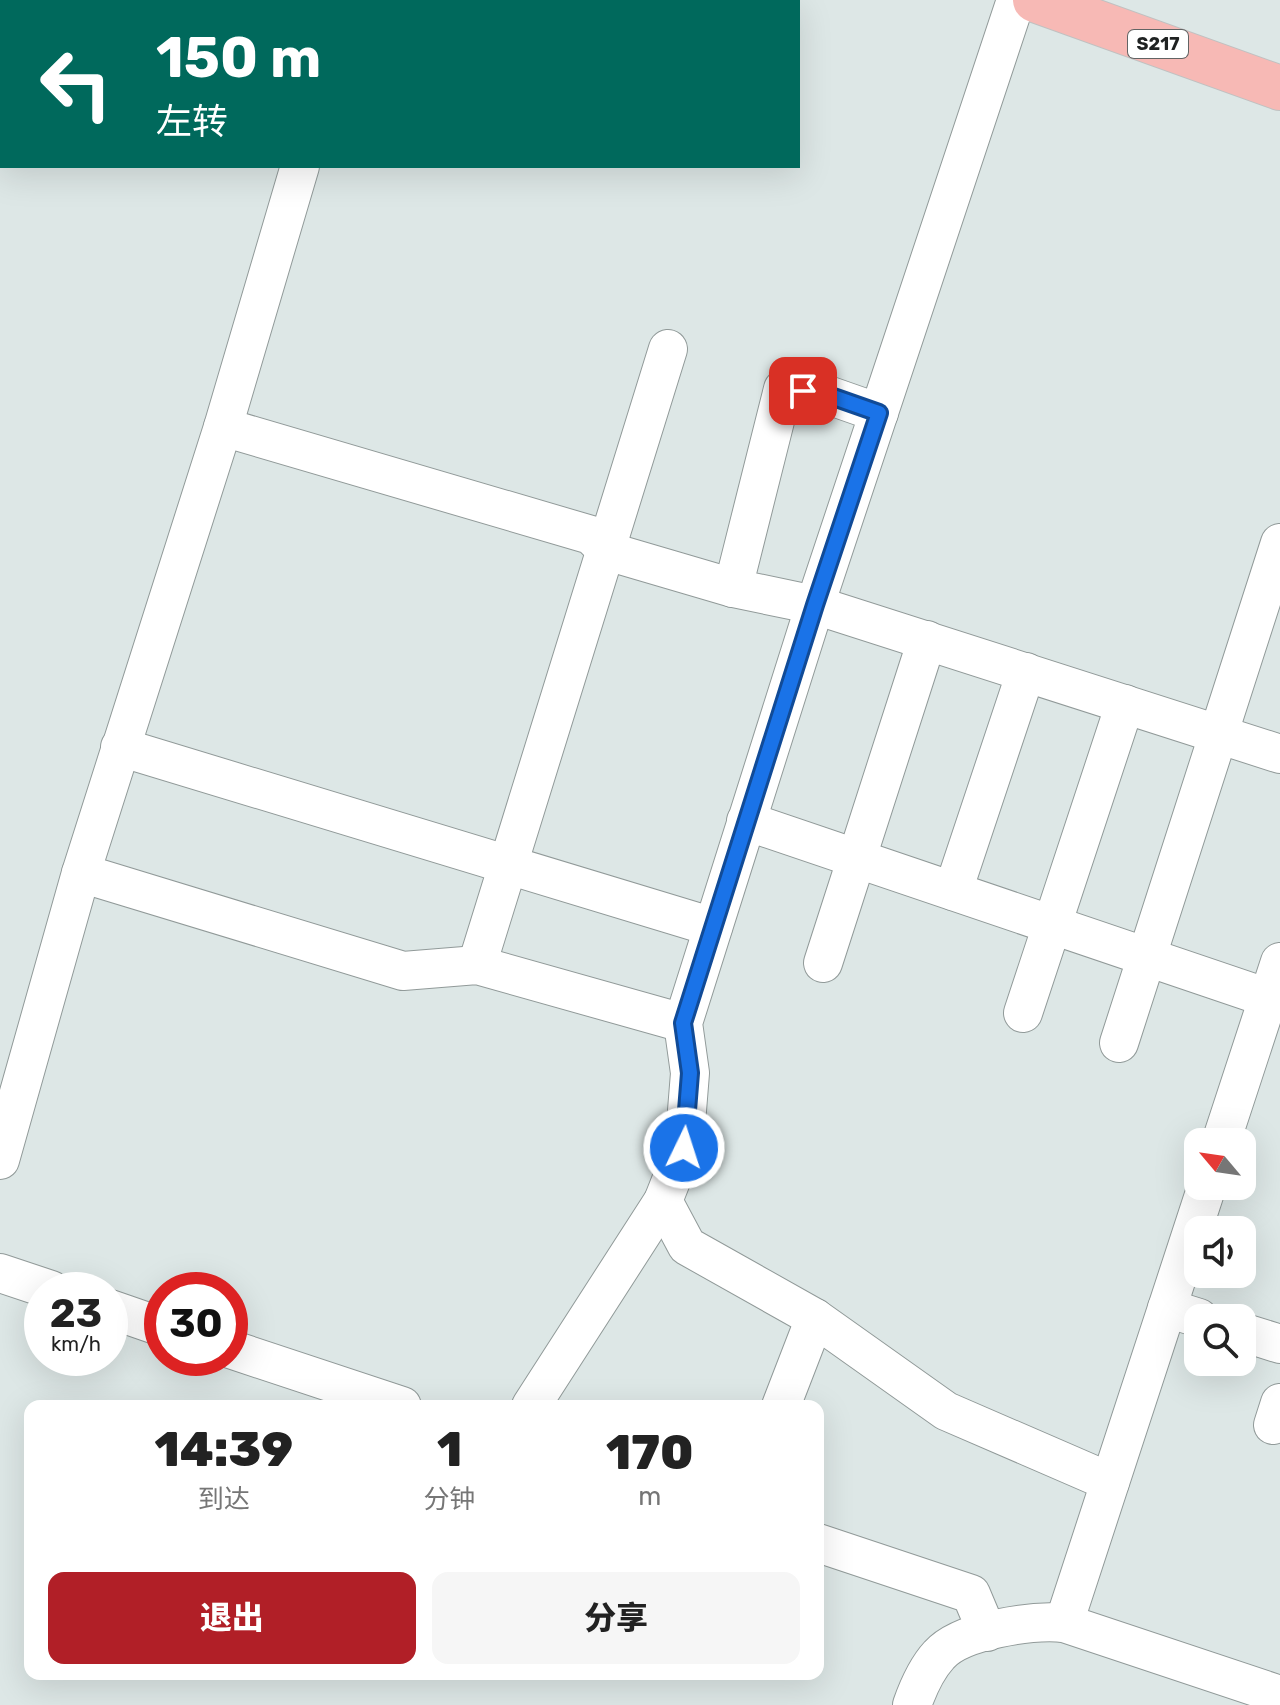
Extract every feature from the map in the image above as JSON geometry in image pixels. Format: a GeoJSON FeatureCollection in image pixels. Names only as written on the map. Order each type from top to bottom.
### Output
{"type":"FeatureCollection","features":[{"type":"Feature","properties":{"kind":"main road","name":"S217"},"geometry":{"type":"LineString","coordinates":[[1035,0],[1280,88]]}},
{"type":"Feature","properties":{"kind":"street"},"geometry":{"type":"LineString","coordinates":[[535,1400],[663,1201],[684,1148],[690,1073],[683,1023],[815,605],[1016,0]]}},
{"type":"Feature","properties":{"kind":"street"},"geometry":{"type":"LineString","coordinates":[[0,1160],[81,873],[223,427],[299,168]]}},
{"type":"Feature","properties":{"kind":"street"},"geometry":{"type":"LineString","coordinates":[[477,965],[668,349]]}},
{"type":"Feature","properties":{"kind":"street"},"geometry":{"type":"LineString","coordinates":[[733,588],[783,389],[822,393],[879,413]]}},
{"type":"Feature","properties":{"kind":"street"},"geometry":{"type":"LineString","coordinates":[[223,427],[591,535],[607,551],[733,588],[815,605],[1280,754]]}},
{"type":"Feature","properties":{"kind":"street"},"geometry":{"type":"LineString","coordinates":[[1119,1043],[1280,543]]}},
{"type":"Feature","properties":{"kind":"street"},"geometry":{"type":"LineString","coordinates":[[823,963],[927,640]]}},
{"type":"Feature","properties":{"kind":"street"},"geometry":{"type":"LineString","coordinates":[[953,891],[1026,672]]}},
{"type":"Feature","properties":{"kind":"street"},"geometry":{"type":"LineString","coordinates":[[1023,1013],[1125,704]]}},
{"type":"Feature","properties":{"kind":"street"},"geometry":{"type":"LineString","coordinates":[[120,747],[713,927]]}},
{"type":"Feature","properties":{"kind":"street"},"geometry":{"type":"LineString","coordinates":[[746,821],[1274,1000]]}},
{"type":"Feature","properties":{"kind":"street"},"geometry":{"type":"LineString","coordinates":[[81,873],[403,971],[477,965],[683,1023]]}},
{"type":"Feature","properties":{"kind":"street"},"geometry":{"type":"LineString","coordinates":[[1226,1128],[1274,1000],[1280,962]]}},
{"type":"Feature","properties":{"kind":"street"},"geometry":{"type":"LineString","coordinates":[[1064,1623],[1110,1482],[1183,1313],[1204,1200]]}},
{"type":"Feature","properties":{"kind":"street"},"geometry":{"type":"LineString","coordinates":[[663,1201],[687,1246],[815,1318],[946,1411],[1110,1482]]}},
{"type":"Feature","properties":{"kind":"street"},"geometry":{"type":"LineString","coordinates":[[0,1273],[24,1281]]}},
{"type":"Feature","properties":{"kind":"street"},"geometry":{"type":"LineString","coordinates":[[783,1400],[815,1318]]}},
{"type":"Feature","properties":{"kind":"street"},"geometry":{"type":"LineString","coordinates":[[1256,1336],[1280,1344]]}},
{"type":"Feature","properties":{"kind":"street"},"geometry":{"type":"LineString","coordinates":[[248,1355],[384,1400]]}},
{"type":"Feature","properties":{"kind":"street"},"geometry":{"type":"LineString","coordinates":[[824,1545],[971,1594],[987,1632]]}},
{"type":"Feature","properties":{"kind":"street"},"geometry":{"type":"LineString","coordinates":[[912,1705],[940,1653],[971,1635],[1044,1621],[1064,1623],[1280,1695]]}},
{"type":"Feature","properties":{"kind":"route"},"geometry":{"type":"LineString","coordinates":[[684,1148],[690,1073],[683,1023],[879,413],[822,393],[803,391]]}}]}
